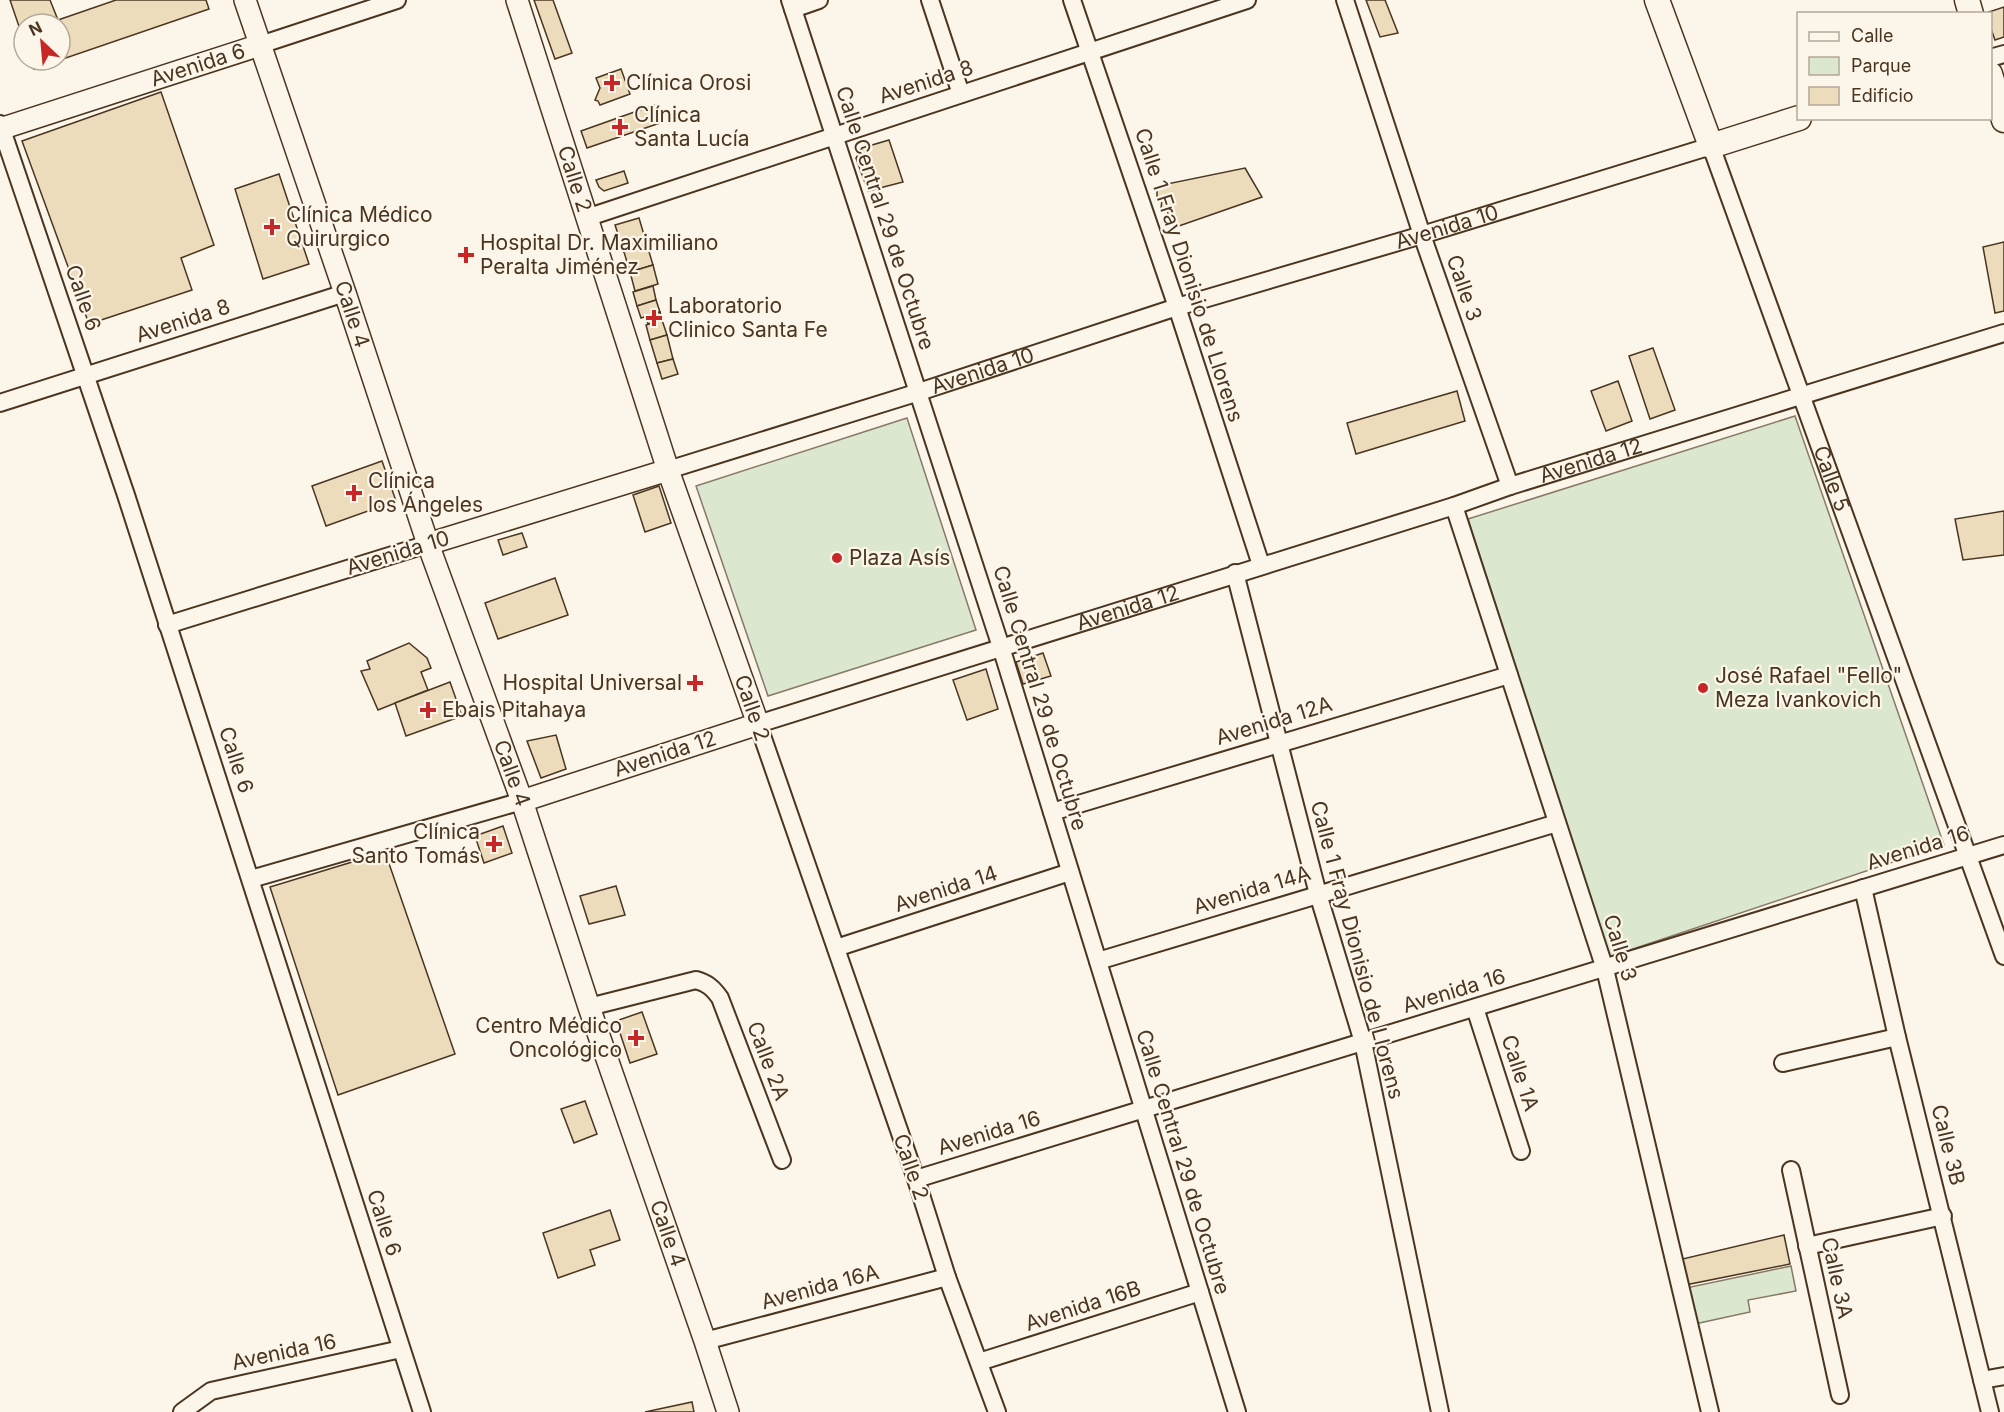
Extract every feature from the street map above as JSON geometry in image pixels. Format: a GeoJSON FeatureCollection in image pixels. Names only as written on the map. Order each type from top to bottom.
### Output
{"type":"FeatureCollection","features":[{"type":"Feature","properties":{"kind":"main road","name":"Calle 5"},"geometry":{"type":"LineString","coordinates":[[1657,0],[1711,146]]}},
{"type":"Feature","properties":{"kind":"main road"},"geometry":{"type":"LineString","coordinates":[[1992,81],[2004,120]]}},
{"type":"Feature","properties":{"kind":"main road","name":"Avenida 10"},"geometry":{"type":"LineString","coordinates":[[1711,146],[1797,118]]}},
{"type":"Feature","properties":{"kind":"street","name":"Calle 4"},"geometry":{"type":"LineString","coordinates":[[245,0],[428,544],[522,801],[589,1007],[728,1412]]}},
{"type":"Feature","properties":{"kind":"street","name":"Avenida 6"},"geometry":{"type":"LineString","coordinates":[[1,127],[398,0]]}},
{"type":"Feature","properties":{"kind":"street","name":"Calle 2"},"geometry":{"type":"LineString","coordinates":[[517,0],[668,470],[916,1179],[947,1277],[997,1412]]}},
{"type":"Feature","properties":{"kind":"street"},"geometry":{"type":"LineString","coordinates":[[792,4],[819,0]]}},
{"type":"Feature","properties":{"kind":"street"},"geometry":{"type":"LineString","coordinates":[[930,0],[961,94]]}},
{"type":"Feature","properties":{"kind":"street","name":"Calle 1 Fray Dionisio de Llorens"},"geometry":{"type":"LineString","coordinates":[[1072,0],[1177,307],[1261,565]]}},
{"type":"Feature","properties":{"kind":"street","name":"Avenida 8"},"geometry":{"type":"LineString","coordinates":[[586,218],[1247,0]]}},
{"type":"Feature","properties":{"kind":"street","name":"Calle 3"},"geometry":{"type":"LineString","coordinates":[[1345,0],[1422,235],[1510,486]]}},
{"type":"Feature","properties":{"kind":"street","name":"Calle Central 29 de Octubre"},"geometry":{"type":"LineString","coordinates":[[792,4],[1001,647],[1237,1412]]}},
{"type":"Feature","properties":{"kind":"street","name":"Calle 6"},"geometry":{"type":"LineString","coordinates":[[1,127],[86,375],[422,1412]]}},
{"type":"Feature","properties":{"kind":"street","name":"Avenida 10"},"geometry":{"type":"LineString","coordinates":[[167,624],[919,392],[1177,307],[1711,146]]}},
{"type":"Feature","properties":{"kind":"street","name":"Calle 5"},"geometry":{"type":"LineString","coordinates":[[1711,146],[2004,957]]}},
{"type":"Feature","properties":{"kind":"street","name":"Avenida 8"},"geometry":{"type":"LineString","coordinates":[[0,403],[345,293]]}},
{"type":"Feature","properties":{"kind":"street","name":"Avenida 12"},"geometry":{"type":"LineString","coordinates":[[251,879],[522,801],[1001,647],[1454,506],[1510,486],[2004,333]]}},
{"type":"Feature","properties":{"kind":"street","name":"Calle 3"},"geometry":{"type":"LineString","coordinates":[[1454,506],[1605,969],[1710,1412]]}},
{"type":"Feature","properties":{"kind":"street","name":"Calle 1 Fray Dionisio de Llorens"},"geometry":{"type":"LineString","coordinates":[[1235,573],[1318,894],[1363,1042],[1440,1412]]}},
{"type":"Feature","properties":{"kind":"street","name":"Avenida 12A"},"geometry":{"type":"LineString","coordinates":[[1052,812],[1509,675]]}},
{"type":"Feature","properties":{"kind":"street","name":"Avenida 14A"},"geometry":{"type":"LineString","coordinates":[[1098,961],[1557,823]]}},
{"type":"Feature","properties":{"kind":"street","name":"Avenida 16"},"geometry":{"type":"LineString","coordinates":[[916,1179],[2004,845]]}},
{"type":"Feature","properties":{"kind":"street","name":"Avenida 14"},"geometry":{"type":"LineString","coordinates":[[836,948],[1070,872]]}},
{"type":"Feature","properties":{"kind":"street","name":"Calle 3B"},"geometry":{"type":"LineString","coordinates":[[1863,888],[1897,1037],[1990,1412]]}},
{"type":"Feature","properties":{"kind":"street","name":"Calle 2A"},"geometry":{"type":"LineString","coordinates":[[589,1007],[696,980],[706,982],[720,998],[782,1160]]}},
{"type":"Feature","properties":{"kind":"street","name":"Calle 1A"},"geometry":{"type":"LineString","coordinates":[[1475,1008],[1521,1151]]}},
{"type":"Feature","properties":{"kind":"street"},"geometry":{"type":"LineString","coordinates":[[1783,1063],[1897,1037]]}},
{"type":"Feature","properties":{"kind":"street","name":"Calle 3A"},"geometry":{"type":"LineString","coordinates":[[1791,1170],[1840,1395]]}},
{"type":"Feature","properties":{"kind":"street"},"geometry":{"type":"LineString","coordinates":[[1807,1246],[1943,1216]]}},
{"type":"Feature","properties":{"kind":"street","name":"Avenida 16A"},"geometry":{"type":"LineString","coordinates":[[705,1341],[947,1277]]}},
{"type":"Feature","properties":{"kind":"street","name":"Avenida 16B"},"geometry":{"type":"LineString","coordinates":[[980,1362],[1200,1292]]}},
{"type":"Feature","properties":{"kind":"street","name":"Avenida 16"},"geometry":{"type":"LineString","coordinates":[[182,1412],[211,1391],[401,1349]]}},
{"type":"Feature","properties":{"kind":"street"},"geometry":{"type":"LineString","coordinates":[[1982,1380],[2004,1376]]}},
{"type":"Feature","properties":{"kind":"green space"},"geometry":{"type":"Polygon","coordinates":[[[1795,416],[1944,845],[1609,957],[1468,519],[1795,416]]]}},
{"type":"Feature","properties":{"kind":"green space","name":"Plaza Asís"},"geometry":{"type":"Polygon","coordinates":[[[907,418],[976,630],[768,696],[696,486],[907,418]]]}},
{"type":"Feature","properties":{"kind":"green space"},"geometry":{"type":"Polygon","coordinates":[[[1791,1266],[1796,1291],[1748,1300],[1750,1312],[1690,1325],[1681,1289],[1791,1266]]]}},
{"type":"Feature","properties":{"kind":"building"},"geometry":{"type":"Polygon","coordinates":[[[10,0],[50,0],[55,12],[14,12],[10,0]]]}},
{"type":"Feature","properties":{"kind":"building"},"geometry":{"type":"Polygon","coordinates":[[[116,0],[206,0],[209,9],[72,56],[72,15],[116,0]]]}},
{"type":"Feature","properties":{"kind":"building"},"geometry":{"type":"Polygon","coordinates":[[[534,0],[553,0],[572,53],[555,59],[534,0]]]}},
{"type":"Feature","properties":{"kind":"building"},"geometry":{"type":"Polygon","coordinates":[[[1366,0],[1385,0],[1398,33],[1380,37],[1366,0]]]}},
{"type":"Feature","properties":{"kind":"building"},"geometry":{"type":"Polygon","coordinates":[[[2004,7],[2004,37],[1995,40],[1992,32],[1992,12],[1989,12],[2004,7]]]}},
{"type":"Feature","properties":{"kind":"building","name":"Clínica Orosi"},"geometry":{"type":"Polygon","coordinates":[[[621,69],[630,94],[600,105],[595,100],[600,88],[596,78],[621,69]]]}},
{"type":"Feature","properties":{"kind":"building"},"geometry":{"type":"Polygon","coordinates":[[[161,92],[214,245],[181,258],[192,290],[89,324],[22,141],[161,92]]]}},
{"type":"Feature","properties":{"kind":"building","name":"Clínica Santa Lucía"},"geometry":{"type":"Polygon","coordinates":[[[654,105],[660,123],[587,148],[581,131],[654,105]]]}},
{"type":"Feature","properties":{"kind":"building"},"geometry":{"type":"Polygon","coordinates":[[[889,140],[903,182],[868,191],[856,158],[862,148],[889,140]]]}},
{"type":"Feature","properties":{"kind":"building"},"geometry":{"type":"Polygon","coordinates":[[[1245,168],[1262,197],[1176,227],[1173,216],[1168,215],[1167,208],[1161,209],[1162,199],[1157,198],[1157,186],[1245,168]]]}},
{"type":"Feature","properties":{"kind":"building"},"geometry":{"type":"Polygon","coordinates":[[[624,171],[628,183],[604,191],[599,187],[596,180],[624,171]]]}},
{"type":"Feature","properties":{"kind":"building","name":"Clínica Médico Quirurgico"},"geometry":{"type":"Polygon","coordinates":[[[279,174],[309,264],[263,279],[235,189],[279,174]]]}},
{"type":"Feature","properties":{"kind":"building"},"geometry":{"type":"Polygon","coordinates":[[[639,218],[647,245],[624,252],[615,225],[639,218]]]}},
{"type":"Feature","properties":{"kind":"building"},"geometry":{"type":"Polygon","coordinates":[[[2004,242],[2004,311],[1995,313],[1983,247],[2004,242]]]}},
{"type":"Feature","properties":{"kind":"building"},"geometry":{"type":"Polygon","coordinates":[[[647,245],[653,265],[630,272],[624,252],[647,245]]]}},
{"type":"Feature","properties":{"kind":"building"},"geometry":{"type":"Polygon","coordinates":[[[653,265],[658,284],[635,291],[630,272],[653,265]]]}},
{"type":"Feature","properties":{"kind":"building"},"geometry":{"type":"Polygon","coordinates":[[[653,286],[656,300],[637,306],[633,292],[653,286]]]}},
{"type":"Feature","properties":{"kind":"building"},"geometry":{"type":"Polygon","coordinates":[[[656,300],[660,312],[641,318],[637,306],[656,300]]]}},
{"type":"Feature","properties":{"kind":"building","name":"Laboratorio Clinico Santa Fe"},"geometry":{"type":"Polygon","coordinates":[[[660,312],[662,320],[648,324],[646,317],[660,312]]]}},
{"type":"Feature","properties":{"kind":"building"},"geometry":{"type":"Polygon","coordinates":[[[662,320],[667,335],[650,340],[646,325],[662,320]]]}},
{"type":"Feature","properties":{"kind":"building"},"geometry":{"type":"Polygon","coordinates":[[[667,335],[673,359],[657,363],[650,340],[667,335]]]}},
{"type":"Feature","properties":{"kind":"building"},"geometry":{"type":"Polygon","coordinates":[[[1653,348],[1675,410],[1650,419],[1629,356],[1653,348]]]}},
{"type":"Feature","properties":{"kind":"building"},"geometry":{"type":"Polygon","coordinates":[[[673,359],[678,374],[662,379],[657,363],[673,359]]]}},
{"type":"Feature","properties":{"kind":"building"},"geometry":{"type":"Polygon","coordinates":[[[1618,381],[1632,421],[1606,431],[1591,391],[1618,381]]]}},
{"type":"Feature","properties":{"kind":"building"},"geometry":{"type":"Polygon","coordinates":[[[1457,391],[1465,421],[1356,454],[1347,423],[1457,391]]]}},
{"type":"Feature","properties":{"kind":"building","name":"Clínica los Ángeles"},"geometry":{"type":"Polygon","coordinates":[[[382,461],[396,501],[326,526],[312,486],[382,461]]]}},
{"type":"Feature","properties":{"kind":"building"},"geometry":{"type":"Polygon","coordinates":[[[659,486],[671,523],[645,532],[633,495],[659,486]]]}},
{"type":"Feature","properties":{"kind":"building"},"geometry":{"type":"Polygon","coordinates":[[[2004,511],[2004,555],[1963,560],[1955,519],[2004,511]]]}},
{"type":"Feature","properties":{"kind":"building"},"geometry":{"type":"Polygon","coordinates":[[[522,533],[527,547],[503,555],[498,540],[522,533]]]}},
{"type":"Feature","properties":{"kind":"building"},"geometry":{"type":"Polygon","coordinates":[[[555,578],[568,615],[498,639],[485,603],[555,578]]]}},
{"type":"Feature","properties":{"kind":"building"},"geometry":{"type":"Polygon","coordinates":[[[409,643],[427,658],[431,668],[421,672],[428,690],[378,710],[361,671],[370,669],[367,661],[409,643]]]}},
{"type":"Feature","properties":{"kind":"building"},"geometry":{"type":"Polygon","coordinates":[[[1043,653],[1051,676],[1023,684],[1016,662],[1043,653]]]}},
{"type":"Feature","properties":{"kind":"building"},"geometry":{"type":"Polygon","coordinates":[[[986,669],[998,709],[967,720],[953,680],[986,669]]]}},
{"type":"Feature","properties":{"kind":"building","name":"Ebais Pitahaya"},"geometry":{"type":"Polygon","coordinates":[[[450,682],[462,716],[406,736],[395,703],[450,682]]]}},
{"type":"Feature","properties":{"kind":"building"},"geometry":{"type":"Polygon","coordinates":[[[556,735],[566,769],[541,778],[527,741],[556,735]]]}},
{"type":"Feature","properties":{"kind":"building","name":"Clínica Santo Tomás"},"geometry":{"type":"Polygon","coordinates":[[[503,826],[512,853],[484,863],[475,836],[503,826]]]}},
{"type":"Feature","properties":{"kind":"building"},"geometry":{"type":"Polygon","coordinates":[[[385,852],[455,1054],[338,1095],[270,887],[385,852]]]}},
{"type":"Feature","properties":{"kind":"building"},"geometry":{"type":"Polygon","coordinates":[[[616,886],[625,915],[589,924],[580,896],[616,886]]]}},
{"type":"Feature","properties":{"kind":"building","name":"Centro Médico Oncológico"},"geometry":{"type":"Polygon","coordinates":[[[642,1012],[657,1054],[630,1063],[616,1021],[642,1012]]]}},
{"type":"Feature","properties":{"kind":"building"},"geometry":{"type":"Polygon","coordinates":[[[585,1101],[597,1134],[574,1143],[561,1109],[585,1101]]]}},
{"type":"Feature","properties":{"kind":"building"},"geometry":{"type":"Polygon","coordinates":[[[610,1210],[620,1240],[590,1250],[595,1265],[558,1278],[543,1233],[610,1210]]]}},
{"type":"Feature","properties":{"kind":"building"},"geometry":{"type":"Polygon","coordinates":[[[1784,1235],[1790,1264],[1680,1286],[1674,1261],[1784,1235]]]}},
{"type":"Feature","properties":{"kind":"building"},"geometry":{"type":"Polygon","coordinates":[[[692,1402],[694,1412],[645,1412],[692,1402]]]}},
{"type":"Feature","properties":{"kind":"place","name":"Clínica Orosi"},"geometry":{"type":"Point","coordinates":[612,83]}},
{"type":"Feature","properties":{"kind":"place","name":"Clínica Santa Lucía"},"geometry":{"type":"Point","coordinates":[620,127]}},
{"type":"Feature","properties":{"kind":"place","name":"Clínica Médico Quirurgico"},"geometry":{"type":"Point","coordinates":[272,227]}},
{"type":"Feature","properties":{"kind":"place","name":"Hospital Dr. Maximiliano Peralta Jiménez"},"geometry":{"type":"Point","coordinates":[466,255]}},
{"type":"Feature","properties":{"kind":"place","name":"Laboratorio Clinico Santa Fe"},"geometry":{"type":"Point","coordinates":[654,318]}},
{"type":"Feature","properties":{"kind":"place","name":"Clínica los Ángeles"},"geometry":{"type":"Point","coordinates":[354,493]}},
{"type":"Feature","properties":{"kind":"place","name":"Plaza Asís"},"geometry":{"type":"Point","coordinates":[837,558]}},
{"type":"Feature","properties":{"kind":"place","name":"Hospital Universal"},"geometry":{"type":"Point","coordinates":[695,683]}},
{"type":"Feature","properties":{"kind":"place","name":"José Rafael \"Fello\" Meza Ivankovich"},"geometry":{"type":"Point","coordinates":[1703,688]}},
{"type":"Feature","properties":{"kind":"place","name":"Ebais Pitahaya"},"geometry":{"type":"Point","coordinates":[428,710]}},
{"type":"Feature","properties":{"kind":"place","name":"Clínica Santo Tomás"},"geometry":{"type":"Point","coordinates":[494,844]}},
{"type":"Feature","properties":{"kind":"place","name":"Centro Médico Oncológico"},"geometry":{"type":"Point","coordinates":[636,1038]}}]}
